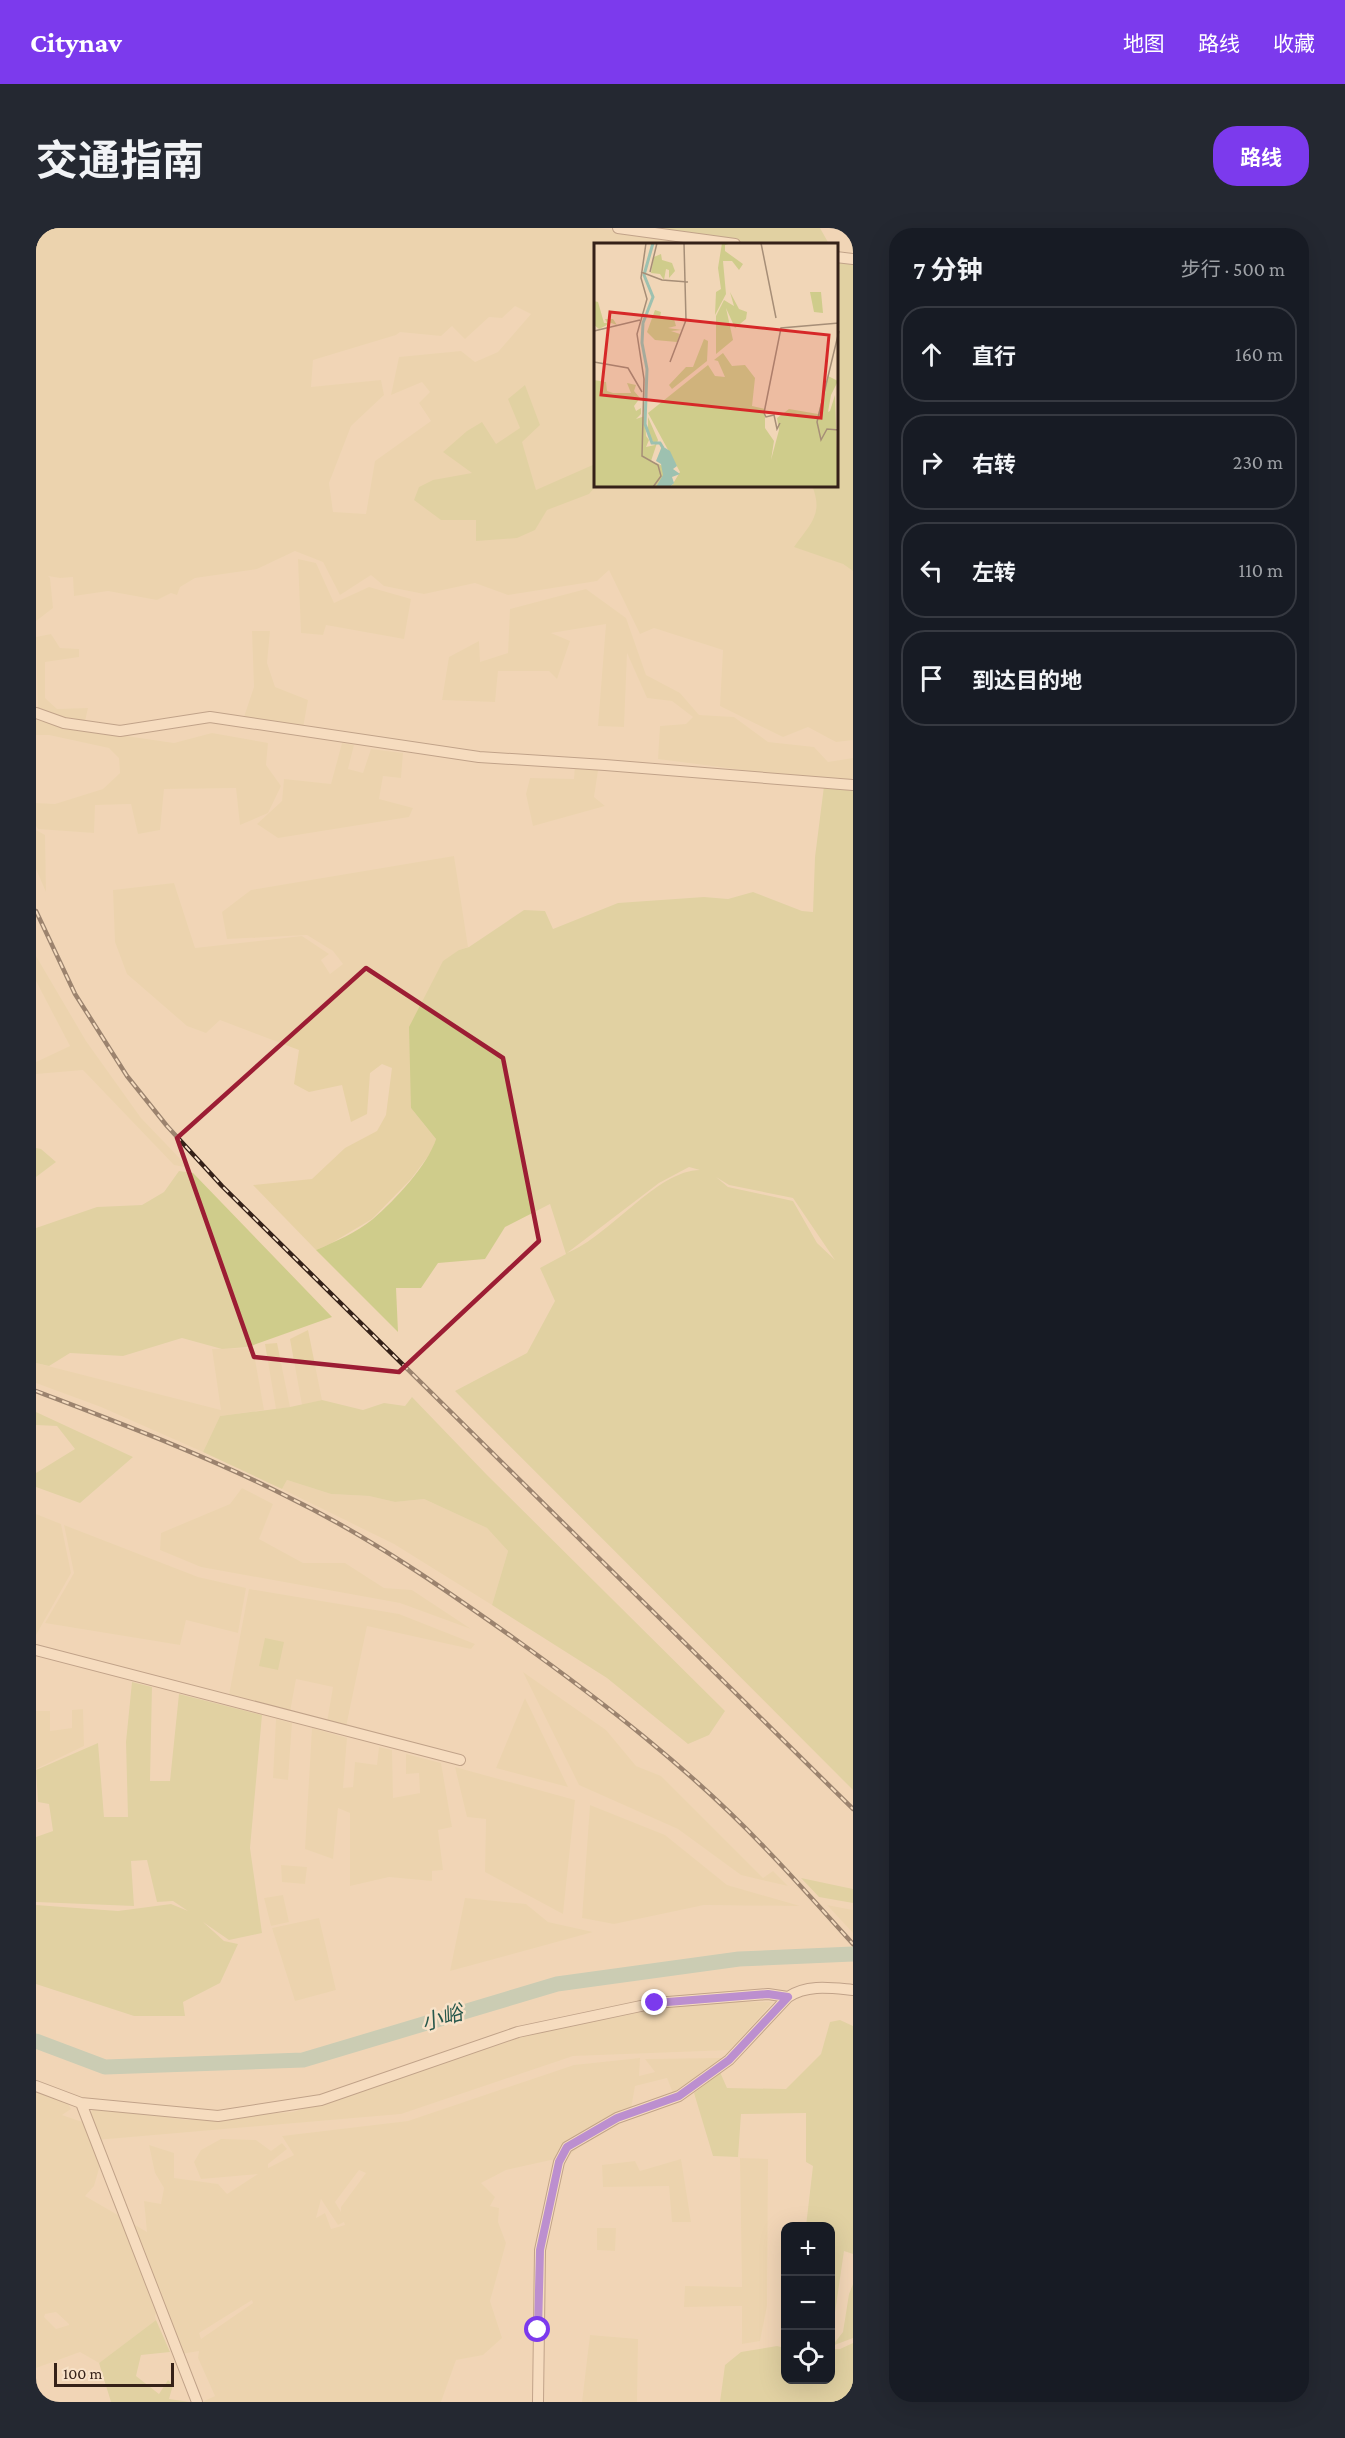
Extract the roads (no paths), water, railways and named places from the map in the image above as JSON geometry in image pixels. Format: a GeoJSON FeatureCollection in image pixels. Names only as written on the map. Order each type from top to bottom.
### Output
{"type":"FeatureCollection","features":[{"type":"Feature","properties":{"kind":"street"},"geometry":{"type":"LineString","coordinates":[[618,228],[728,243]]}},
{"type":"Feature","properties":{"kind":"street"},"geometry":{"type":"LineString","coordinates":[[838,257],[853,259]]}},
{"type":"Feature","properties":{"kind":"street"},"geometry":{"type":"LineString","coordinates":[[36,713],[64,723],[120,731],[210,717],[479,757],[853,786]]}},
{"type":"Feature","properties":{"kind":"street"},"geometry":{"type":"LineString","coordinates":[[36,1650],[460,1760]]}},
{"type":"Feature","properties":{"kind":"street"},"geometry":{"type":"LineString","coordinates":[[538,2402],[540,2250],[559,2162],[567,2147],[617,2118],[679,2096],[729,2060],[788,1997],[798,1990],[825,1987],[853,1990]]}},
{"type":"Feature","properties":{"kind":"street"},"geometry":{"type":"LineString","coordinates":[[36,2086],[81,2103],[218,2116],[321,2100],[518,2032],[655,2003],[768,1994],[788,1997]]}},
{"type":"Feature","properties":{"kind":"street"},"geometry":{"type":"LineString","coordinates":[[81,2103],[197,2402]]}},
{"type":"Feature","properties":{"kind":"waterway","name":"小峪"},"geometry":{"type":"LineString","coordinates":[[36,2041],[105,2067],[303,2060],[557,1984],[739,1959],[853,1954]]}},
{"type":"Feature","properties":{"kind":"railway"},"geometry":{"type":"LineString","coordinates":[[36,911],[75,994],[127,1076],[167,1126],[222,1186],[853,1809]]}},
{"type":"Feature","properties":{"kind":"railway"},"geometry":{"type":"LineString","coordinates":[[36,1391],[228,1468],[349,1529],[433,1582],[581,1687],[676,1764],[765,1848],[853,1944]]}}]}
